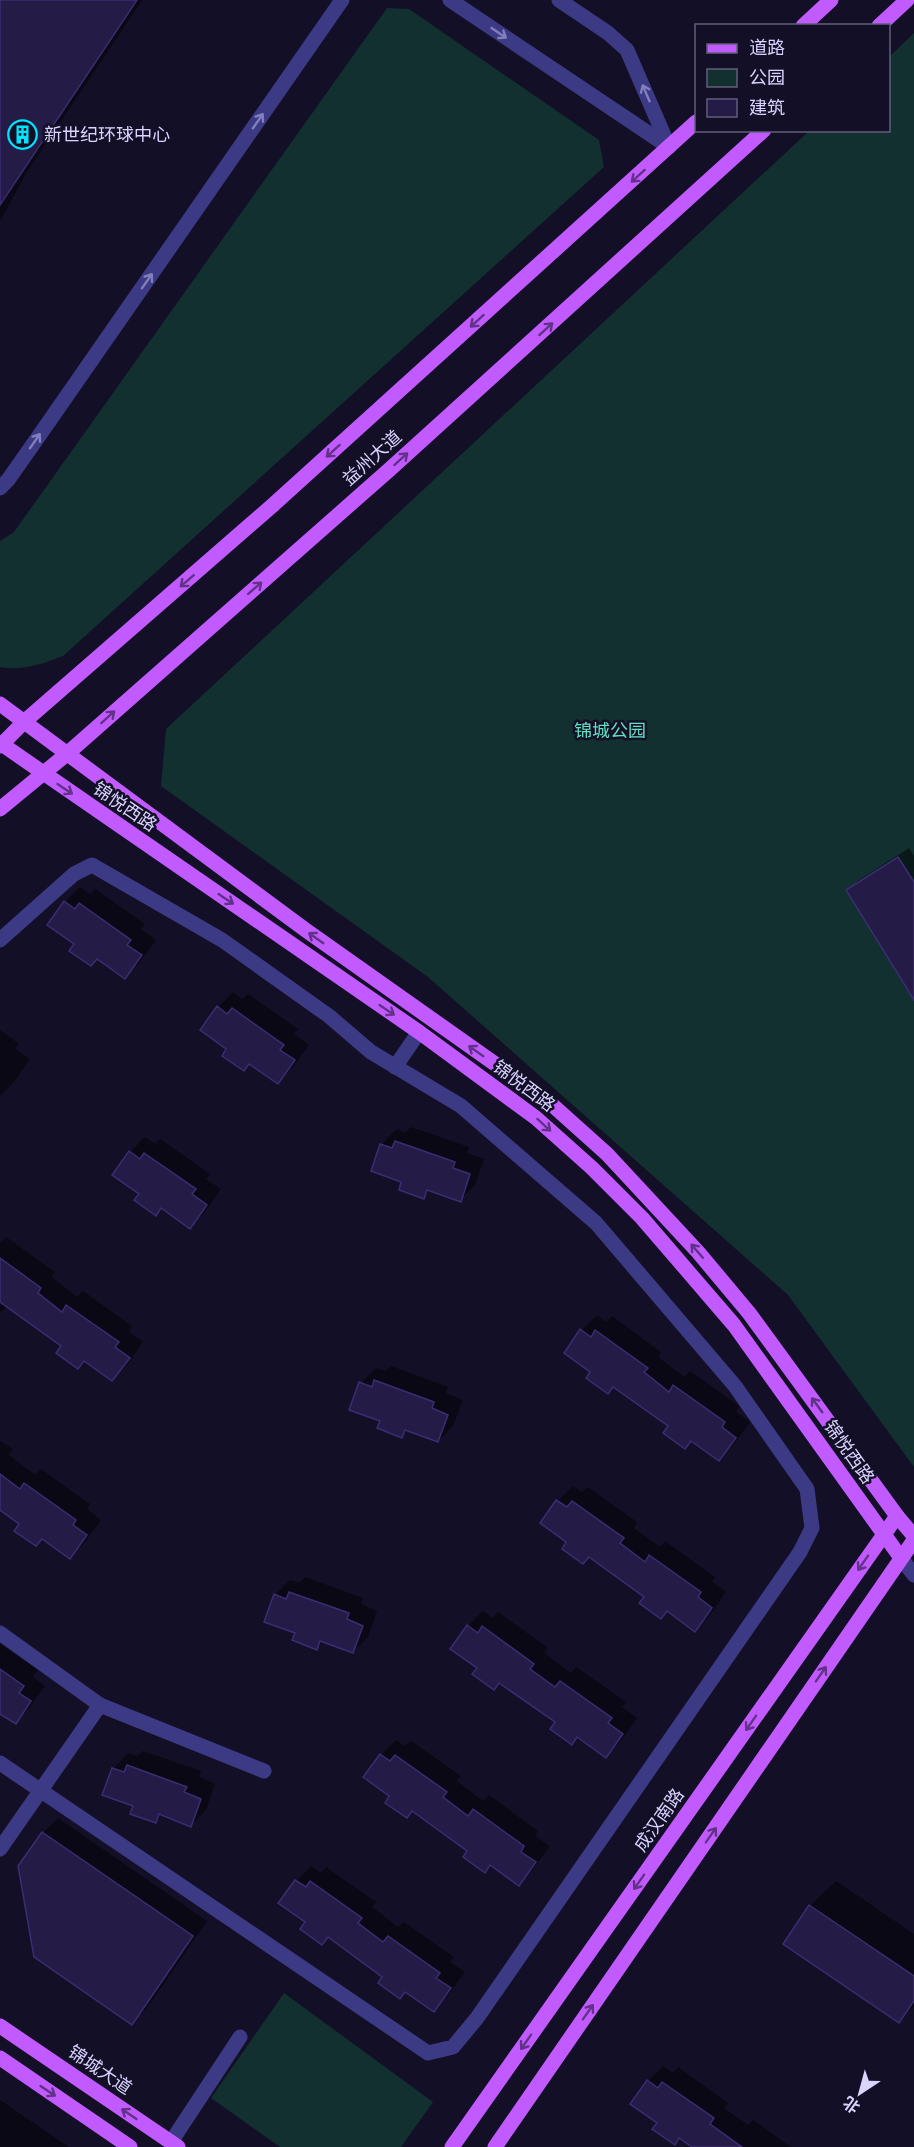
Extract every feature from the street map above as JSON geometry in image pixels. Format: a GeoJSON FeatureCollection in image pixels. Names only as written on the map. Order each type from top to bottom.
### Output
{"type":"FeatureCollection","features":[{"type":"Feature","properties":{"kind":"main road"},"geometry":{"type":"LineString","coordinates":[[805,24],[831,0]]}},
{"type":"Feature","properties":{"kind":"main road"},"geometry":{"type":"LineString","coordinates":[[881,24],[907,0]]}},
{"type":"Feature","properties":{"kind":"main road","name":"益州大道"},"geometry":{"type":"LineString","coordinates":[[0,745],[273,505],[695,123]]}},
{"type":"Feature","properties":{"kind":"main road","name":"益州大道"},"geometry":{"type":"LineString","coordinates":[[0,809],[43,775],[398,462],[762,132]]}},
{"type":"Feature","properties":{"kind":"main road","name":"锦悦西路"},"geometry":{"type":"LineString","coordinates":[[0,705],[25,721],[307,931],[549,1102],[607,1154],[698,1252],[749,1313],[914,1538]]}},
{"type":"Feature","properties":{"kind":"main road","name":"锦悦西路"},"geometry":{"type":"LineString","coordinates":[[0,745],[419,1032],[536,1118],[592,1168],[642,1218],[734,1325],[901,1558]]}},
{"type":"Feature","properties":{"kind":"main road","name":"成汉南路"},"geometry":{"type":"LineString","coordinates":[[453,2147],[897,1516]]}},
{"type":"Feature","properties":{"kind":"main road"},"geometry":{"type":"LineString","coordinates":[[495,2147],[914,1538]]}},
{"type":"Feature","properties":{"kind":"main road","name":"锦城大道"},"geometry":{"type":"LineString","coordinates":[[0,2026],[174,2145]]}},
{"type":"Feature","properties":{"kind":"main road"},"geometry":{"type":"LineString","coordinates":[[0,2058],[130,2147]]}},
{"type":"Feature","properties":{"kind":"street"},"geometry":{"type":"LineString","coordinates":[[0,488],[41,433],[342,0]]}},
{"type":"Feature","properties":{"kind":"street"},"geometry":{"type":"LineString","coordinates":[[450,0],[669,147]]}},
{"type":"Feature","properties":{"kind":"street"},"geometry":{"type":"LineString","coordinates":[[559,0],[608,33],[627,50],[669,147]]}},
{"type":"Feature","properties":{"kind":"street"},"geometry":{"type":"LineString","coordinates":[[0,940],[74,874],[92,865],[222,940],[329,1016],[371,1052],[461,1106],[596,1223],[735,1386],[807,1489],[812,1528],[800,1552],[780,1581],[477,2018],[453,2047],[428,2053],[0,1763]]}},
{"type":"Feature","properties":{"kind":"street"},"geometry":{"type":"LineString","coordinates":[[395,1067],[419,1032]]}},
{"type":"Feature","properties":{"kind":"street","name":"锦悦西路"},"geometry":{"type":"LineString","coordinates":[[901,1558],[914,1575]]}},
{"type":"Feature","properties":{"kind":"street"},"geometry":{"type":"LineString","coordinates":[[0,1633],[100,1705],[264,1771]]}},
{"type":"Feature","properties":{"kind":"street"},"geometry":{"type":"LineString","coordinates":[[0,1849],[100,1705]]}},
{"type":"Feature","properties":{"kind":"street"},"geometry":{"type":"LineString","coordinates":[[174,2145],[240,2037]]}},
{"type":"Feature","properties":{"kind":"green space"},"geometry":{"type":"Polygon","coordinates":[[[387,8],[409,9],[599,140],[604,167],[63,656],[32,666],[0,667],[0,541],[14,532],[387,8]]]}},
{"type":"Feature","properties":{"kind":"green space","name":"锦城公园"},"geometry":{"type":"Polygon","coordinates":[[[914,33],[914,1467],[788,1295],[428,977],[161,786],[166,729],[808,132],[890,132],[890,56],[914,33]]]}},
{"type":"Feature","properties":{"kind":"green space"},"geometry":{"type":"Polygon","coordinates":[[[284,1993],[433,2102],[401,2147],[280,2147],[211,2098],[284,1993]]]}},
{"type":"Feature","properties":{"kind":"building","name":"新世纪环球中心"},"geometry":{"type":"Polygon","coordinates":[[[0,0],[137,0],[0,205],[0,0]]]}},
{"type":"Feature","properties":{"kind":"building"},"geometry":{"type":"Polygon","coordinates":[[[898,857],[914,882],[914,1000],[846,890],[898,857]]]}},
{"type":"Feature","properties":{"kind":"building"},"geometry":{"type":"Polygon","coordinates":[[[64,901],[75,909],[79,903],[131,940],[127,945],[142,955],[125,979],[97,959],[91,966],[69,951],[74,944],[47,925],[64,901]]]}},
{"type":"Feature","properties":{"kind":"building"},"geometry":{"type":"Polygon","coordinates":[[[217,1006],[227,1014],[232,1008],[284,1045],[280,1050],[295,1060],[278,1084],[249,1064],[244,1071],[222,1056],[226,1049],[200,1030],[217,1006]]]}},
{"type":"Feature","properties":{"kind":"building"},"geometry":{"type":"Polygon","coordinates":[[[395,1141],[455,1162],[453,1168],[470,1174],[461,1202],[427,1190],[424,1199],[399,1190],[401,1182],[371,1171],[380,1144],[392,1148],[395,1141]]]}},
{"type":"Feature","properties":{"kind":"building"},"geometry":{"type":"Polygon","coordinates":[[[129,1151],[140,1159],[144,1153],[196,1189],[192,1194],[207,1205],[190,1229],[161,1208],[156,1216],[134,1200],[139,1194],[112,1175],[129,1151]]]}},
{"type":"Feature","properties":{"kind":"building"},"geometry":{"type":"Polygon","coordinates":[[[0,1258],[41,1288],[38,1293],[62,1312],[66,1305],[119,1342],[115,1347],[130,1358],[112,1381],[84,1361],[78,1369],[56,1353],[61,1346],[0,1302],[0,1258]]]}},
{"type":"Feature","properties":{"kind":"building"},"geometry":{"type":"Polygon","coordinates":[[[580,1329],[591,1337],[595,1330],[648,1368],[644,1372],[669,1392],[673,1385],[725,1422],[722,1427],[736,1438],[719,1461],[691,1441],[685,1449],[663,1433],[668,1426],[613,1387],[608,1394],[586,1378],[590,1372],[564,1353],[580,1329]]]}},
{"type":"Feature","properties":{"kind":"building"},"geometry":{"type":"Polygon","coordinates":[[[374,1380],[434,1402],[432,1408],[448,1415],[438,1442],[405,1430],[402,1438],[377,1428],[380,1421],[349,1410],[359,1382],[372,1387],[374,1380]]]}},
{"type":"Feature","properties":{"kind":"building"},"geometry":{"type":"Polygon","coordinates":[[[0,1474],[20,1489],[24,1483],[76,1520],[73,1525],[87,1535],[70,1559],[42,1539],[36,1546],[14,1531],[19,1524],[0,1510],[0,1474]]]}},
{"type":"Feature","properties":{"kind":"building"},"geometry":{"type":"Polygon","coordinates":[[[556,1500],[567,1507],[572,1501],[624,1538],[620,1543],[645,1562],[649,1555],[701,1592],[698,1597],[712,1608],[695,1632],[667,1611],[661,1619],[639,1603],[644,1597],[589,1557],[583,1564],[562,1549],[566,1542],[540,1523],[556,1500]]]}},
{"type":"Feature","properties":{"kind":"building"},"geometry":{"type":"Polygon","coordinates":[[[289,1592],[349,1613],[347,1619],[363,1626],[353,1653],[320,1641],[317,1650],[292,1640],[295,1633],[264,1622],[274,1594],[286,1599],[289,1592]]]}},
{"type":"Feature","properties":{"kind":"building"},"geometry":{"type":"Polygon","coordinates":[[[467,1625],[478,1633],[482,1626],[534,1664],[530,1669],[555,1687],[560,1681],[612,1718],[608,1723],[623,1734],[606,1758],[577,1737],[572,1745],[550,1729],[555,1722],[499,1683],[494,1690],[472,1674],[477,1668],[450,1649],[467,1625]]]}},
{"type":"Feature","properties":{"kind":"building"},"geometry":{"type":"Polygon","coordinates":[[[0,1669],[24,1686],[19,1693],[31,1701],[16,1724],[0,1714],[0,1669]]]}},
{"type":"Feature","properties":{"kind":"building"},"geometry":{"type":"Polygon","coordinates":[[[380,1754],[390,1761],[395,1755],[447,1792],[443,1797],[468,1816],[473,1809],[524,1846],[521,1852],[536,1862],[519,1886],[490,1865],[485,1873],[463,1857],[467,1851],[412,1811],[407,1818],[385,1803],[389,1796],[363,1777],[380,1754]]]}},
{"type":"Feature","properties":{"kind":"building"},"geometry":{"type":"Polygon","coordinates":[[[127,1765],[187,1787],[184,1792],[201,1799],[191,1827],[159,1814],[156,1823],[130,1814],[133,1806],[102,1795],[112,1768],[124,1772],[127,1765]]]}},
{"type":"Feature","properties":{"kind":"building"},"geometry":{"type":"Polygon","coordinates":[[[42,1832],[193,1936],[132,2025],[34,1957],[18,1866],[42,1832]]]}},
{"type":"Feature","properties":{"kind":"building"},"geometry":{"type":"Polygon","coordinates":[[[295,1880],[306,1887],[310,1881],[362,1918],[358,1923],[383,1942],[388,1936],[440,1973],[436,1978],[451,1988],[434,2012],[405,1992],[400,1999],[378,1983],[382,1977],[328,1937],[322,1945],[300,1929],[305,1922],[278,1903],[295,1880]]]}},
{"type":"Feature","properties":{"kind":"building"},"geometry":{"type":"Polygon","coordinates":[[[809,1905],[914,1976],[914,2001],[899,2023],[783,1944],[809,1905]]]}},
{"type":"Feature","properties":{"kind":"building"},"geometry":{"type":"Polygon","coordinates":[[[647,2080],[658,2088],[662,2082],[714,2118],[710,2124],[742,2147],[692,2147],[679,2138],[675,2145],[652,2129],[657,2123],[630,2104],[647,2080]]]}},
{"type":"Feature","properties":{"kind":"place","name":"新世纪环球中心"},"geometry":{"type":"Point","coordinates":[23,135]}}]}
